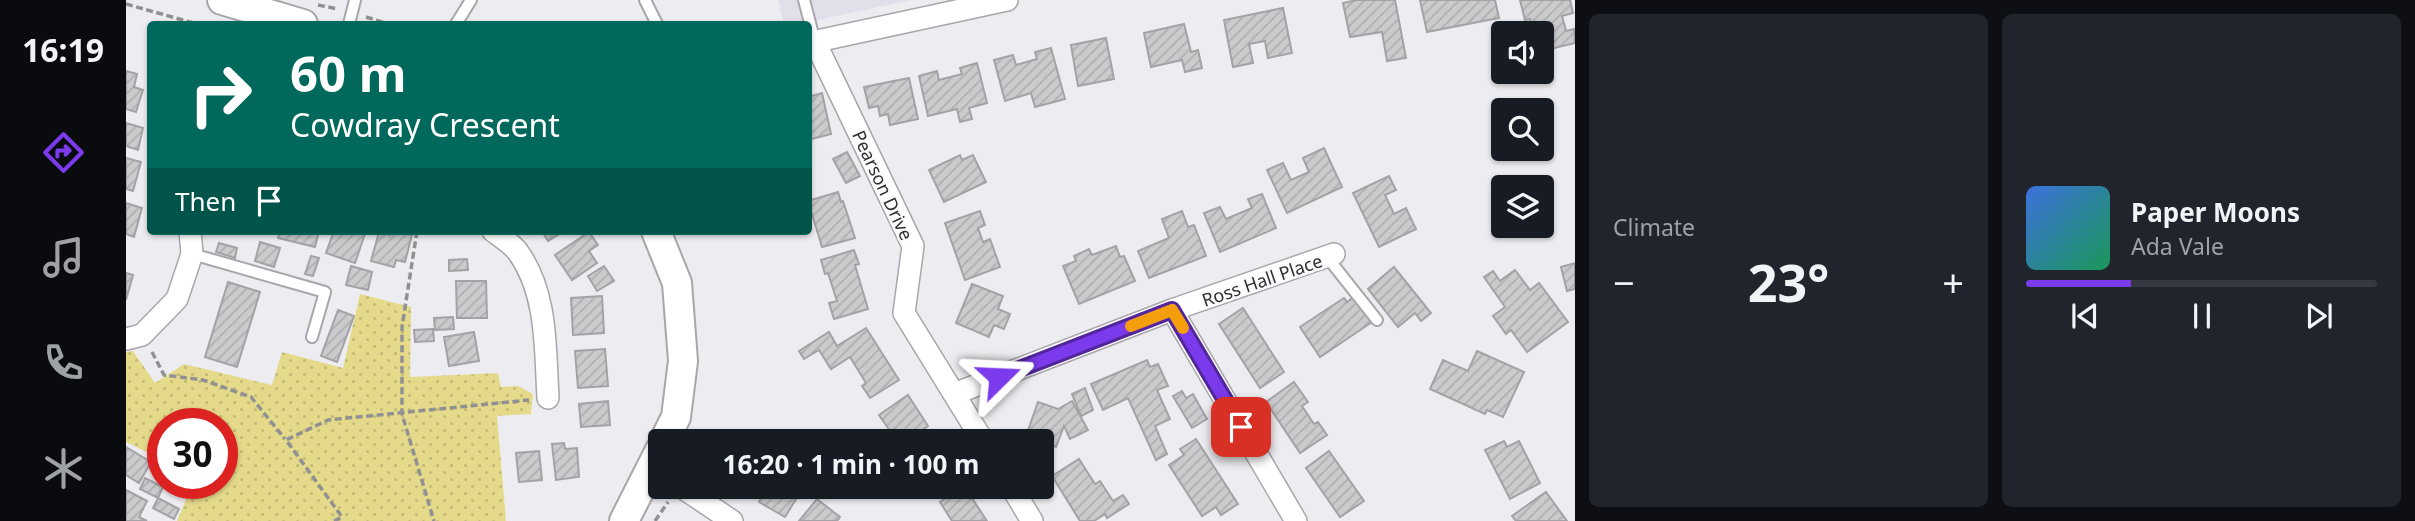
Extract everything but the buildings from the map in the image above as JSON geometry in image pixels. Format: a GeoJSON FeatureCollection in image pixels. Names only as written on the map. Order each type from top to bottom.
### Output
{"type":"FeatureCollection","features":[{"type":"Feature","properties":{"kind":"street"},"geometry":{"type":"LineString","coordinates":[[222,0],[293,21]]}},
{"type":"Feature","properties":{"kind":"street"},"geometry":{"type":"LineString","coordinates":[[812,42],[1007,0]]}},
{"type":"Feature","properties":{"kind":"street","name":"Pearson Drive"},"geometry":{"type":"LineString","coordinates":[[812,42],[913,246],[904,313],[976,429]]}},
{"type":"Feature","properties":{"kind":"street"},"geometry":{"type":"LineString","coordinates":[[134,337],[177,299],[192,254],[190,235]]}},
{"type":"Feature","properties":{"kind":"street"},"geometry":{"type":"LineString","coordinates":[[499,235],[517,250],[537,286],[544,327],[548,398]]}},
{"type":"Feature","properties":{"kind":"street"},"geometry":{"type":"LineString","coordinates":[[658,235],[677,283],[683,361],[676,417],[670,429]]}},
{"type":"Feature","properties":{"kind":"street","name":"Ross Hall Place"},"geometry":{"type":"LineString","coordinates":[[954,394],[1172,310],[1330,256]]}},
{"type":"Feature","properties":{"kind":"street"},"geometry":{"type":"LineString","coordinates":[[1172,310],[1296,521]]}},
{"type":"Feature","properties":{"kind":"street"},"geometry":{"type":"LineString","coordinates":[[624,521],[648,480]]}},
{"type":"Feature","properties":{"kind":"street"},"geometry":{"type":"LineString","coordinates":[[699,499],[732,521]]}},
{"type":"Feature","properties":{"kind":"street"},"geometry":{"type":"LineString","coordinates":[[1019,499],[1032,521]]}},
{"type":"Feature","properties":{"kind":"lane"},"geometry":{"type":"LineString","coordinates":[[350,21],[355,0]]}},
{"type":"Feature","properties":{"kind":"lane"},"geometry":{"type":"LineString","coordinates":[[458,21],[471,0]]}},
{"type":"Feature","properties":{"kind":"lane"},"geometry":{"type":"LineString","coordinates":[[645,0],[656,21]]}},
{"type":"Feature","properties":{"kind":"lane"},"geometry":{"type":"LineString","coordinates":[[804,0],[808,21]]}},
{"type":"Feature","properties":{"kind":"lane"},"geometry":{"type":"LineString","coordinates":[[192,254],[325,292],[313,337]]}},
{"type":"Feature","properties":{"kind":"lane"},"geometry":{"type":"LineString","coordinates":[[1330,256],[1377,320]]}},
{"type":"Feature","properties":{"kind":"path"},"geometry":{"type":"LineString","coordinates":[[126,4],[186,21]]}},
{"type":"Feature","properties":{"kind":"path"},"geometry":{"type":"LineString","coordinates":[[417,235],[402,327],[402,414],[434,521]]}},
{"type":"Feature","properties":{"kind":"path"},"geometry":{"type":"LineString","coordinates":[[134,337],[164,375],[203,380],[251,397],[346,521]]}},
{"type":"Feature","properties":{"kind":"path"},"geometry":{"type":"LineString","coordinates":[[286,440],[328,420],[548,398]]}},
{"type":"Feature","properties":{"kind":"path"},"geometry":{"type":"LineString","coordinates":[[334,521],[342,517]]}},
{"type":"Feature","properties":{"kind":"shaded area"},"geometry":{"type":"Polygon","coordinates":[[[778,0],[912,0],[812,21],[783,21],[778,0]]]}},
{"type":"Feature","properties":{"kind":"shaded area"},"geometry":{"type":"Polygon","coordinates":[[[360,294],[411,307],[410,377],[498,373],[501,387],[518,386],[533,394],[531,414],[497,416],[506,521],[177,521],[186,499],[238,499],[238,408],[147,408],[147,452],[126,442],[126,352],[133,351],[155,383],[184,364],[272,385],[282,352],[343,368],[360,294]]]}},
{"type":"Feature","properties":{"kind":"slow traffic"},"geometry":{"type":"LineString","coordinates":[[1131,326],[1172,310],[1183,328]]}},
{"type":"Feature","properties":{"kind":"route"},"geometry":{"type":"LineString","coordinates":[[999,377],[1172,310],[1241,427]]}}]}
